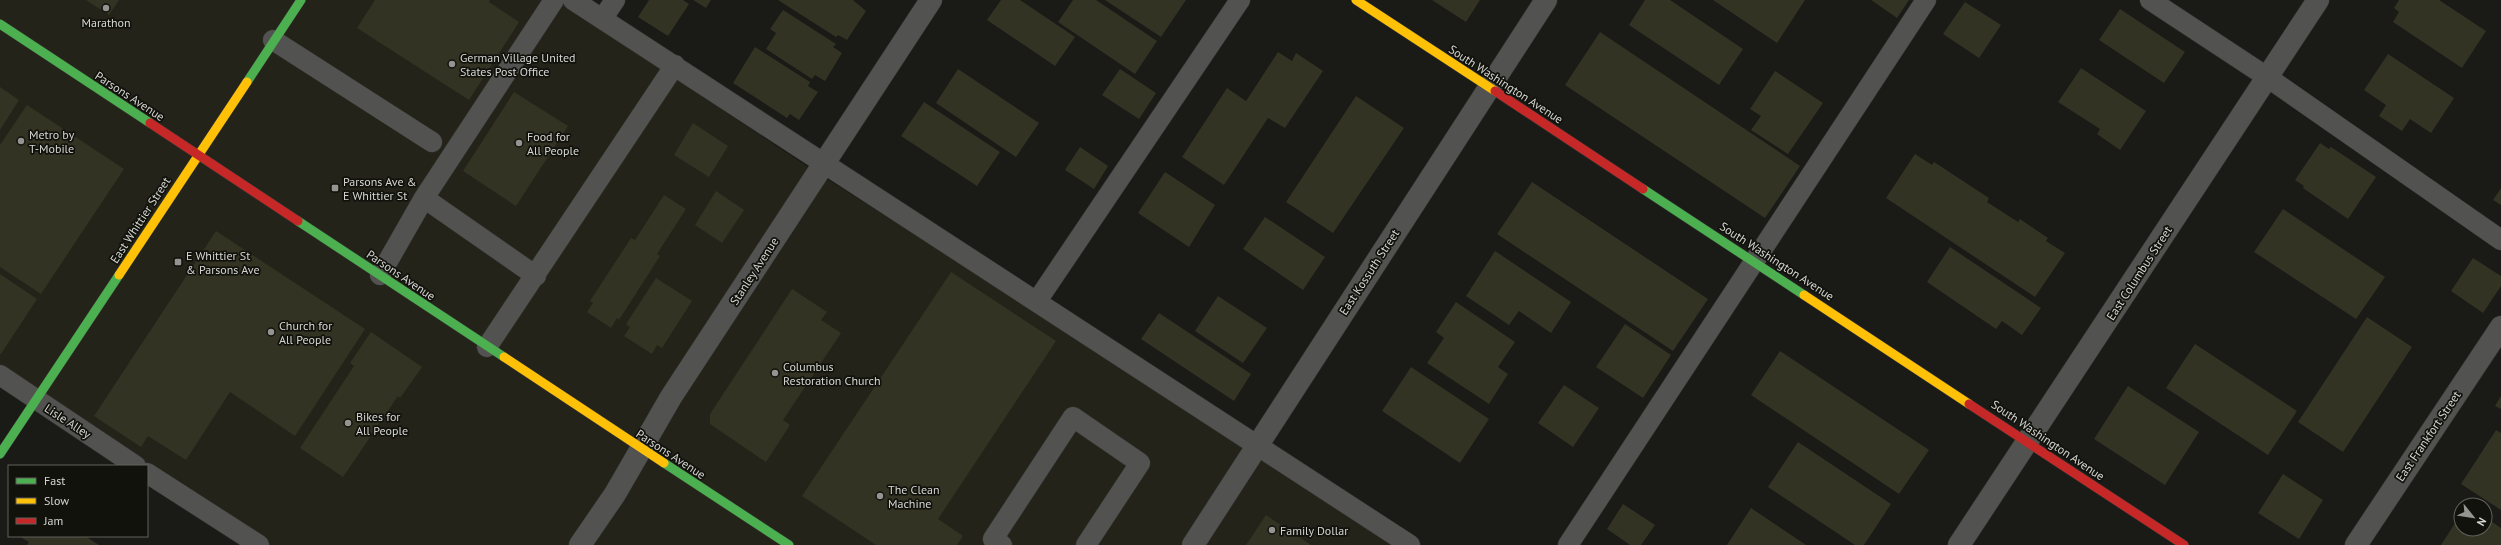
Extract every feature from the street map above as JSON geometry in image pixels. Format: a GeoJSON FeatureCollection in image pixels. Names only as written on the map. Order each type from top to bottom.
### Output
{"type":"FeatureCollection","features":[{"type":"Feature","properties":{"kind":"street","name":"East Whittier Street"},"geometry":{"type":"LineString","coordinates":[[0,454],[273,40],[301,0]]}},
{"type":"Feature","properties":{"kind":"street","name":"Stanley Avenue"},"geometry":{"type":"LineString","coordinates":[[580,545],[615,494],[671,397],[931,0]]}},
{"type":"Feature","properties":{"kind":"street","name":"South Washington Avenue"},"geometry":{"type":"LineString","coordinates":[[1356,0],[1756,261],[2184,545]]}},
{"type":"Feature","properties":{"kind":"street","name":"East Kossuth Street"},"geometry":{"type":"LineString","coordinates":[[1193,545],[1488,87],[1546,0]]}},
{"type":"Feature","properties":{"kind":"street","name":"East Columbus Street"},"geometry":{"type":"LineString","coordinates":[[1959,545],[2318,0]]}},
{"type":"Feature","properties":{"kind":"street","name":"Parsons Avenue"},"geometry":{"type":"LineString","coordinates":[[0,24],[788,545]]}},
{"type":"Feature","properties":{"kind":"street","name":"East Frankfort Street"},"geometry":{"type":"LineString","coordinates":[[2356,545],[2501,327]]}},
{"type":"Feature","properties":{"kind":"lane"},"geometry":{"type":"LineString","coordinates":[[380,275],[424,198],[554,0]]}},
{"type":"Feature","properties":{"kind":"lane"},"geometry":{"type":"LineString","coordinates":[[573,0],[603,18],[1410,545]]}},
{"type":"Feature","properties":{"kind":"lane"},"geometry":{"type":"LineString","coordinates":[[603,18],[615,0]]}},
{"type":"Feature","properties":{"kind":"lane"},"geometry":{"type":"LineString","coordinates":[[1037,301],[1240,0]]}},
{"type":"Feature","properties":{"kind":"lane"},"geometry":{"type":"LineString","coordinates":[[1568,545],[1756,261],[1926,0]]}},
{"type":"Feature","properties":{"kind":"lane"},"geometry":{"type":"LineString","coordinates":[[2150,0],[2267,77],[2501,240]]}},
{"type":"Feature","properties":{"kind":"lane"},"geometry":{"type":"LineString","coordinates":[[273,40],[432,142]]}},
{"type":"Feature","properties":{"kind":"lane"},"geometry":{"type":"LineString","coordinates":[[487,347],[536,276],[675,65]]}},
{"type":"Feature","properties":{"kind":"lane"},"geometry":{"type":"LineString","coordinates":[[424,198],[536,276]]}},
{"type":"Feature","properties":{"kind":"lane","name":"Lisle Alley"},"geometry":{"type":"LineString","coordinates":[[0,375],[36,401],[134,465]]}},
{"type":"Feature","properties":{"kind":"lane"},"geometry":{"type":"LineString","coordinates":[[1002,545],[994,539],[1072,417],[1140,463],[1086,545]]}},
{"type":"Feature","properties":{"kind":"lane"},"geometry":{"type":"LineString","coordinates":[[148,474],[259,545]]}},
{"type":"Feature","properties":{"kind":"shaded area"},"geometry":{"type":"Polygon","coordinates":[[[0,0],[557,0],[817,173],[1253,446],[1402,545],[261,545],[148,471],[148,465],[139,465],[0,374],[0,0]]]}},
{"type":"Feature","properties":{"kind":"building","name":"Marathon"},"geometry":{"type":"Polygon","coordinates":[[[86,0],[119,0],[109,15],[86,0]]]}},
{"type":"Feature","properties":{"kind":"building","name":"German Village United States Post Office"},"geometry":{"type":"Polygon","coordinates":[[[375,0],[490,0],[489,2],[519,22],[469,100],[357,28],[375,0]]]}},
{"type":"Feature","properties":{"kind":"building"},"geometry":{"type":"Polygon","coordinates":[[[649,0],[683,0],[689,4],[668,36],[638,17],[649,0]]]}},
{"type":"Feature","properties":{"kind":"building"},"geometry":{"type":"Polygon","coordinates":[[[693,0],[711,0],[706,8],[693,0]]]}},
{"type":"Feature","properties":{"kind":"building"},"geometry":{"type":"Polygon","coordinates":[[[778,0],[853,0],[866,11],[847,40],[838,35],[836,37],[778,0]]]}},
{"type":"Feature","properties":{"kind":"building"},"geometry":{"type":"Polygon","coordinates":[[[1001,0],[1020,0],[1075,37],[1055,66],[987,20],[1001,0]]]}},
{"type":"Feature","properties":{"kind":"building"},"geometry":{"type":"Polygon","coordinates":[[[1073,0],[1096,0],[1157,41],[1135,74],[1058,22],[1073,0]]]}},
{"type":"Feature","properties":{"kind":"building"},"geometry":{"type":"Polygon","coordinates":[[[1105,0],[1186,0],[1161,37],[1105,0]]]}},
{"type":"Feature","properties":{"kind":"building"},"geometry":{"type":"Polygon","coordinates":[[[1432,0],[1480,0],[1466,22],[1432,0]]]}},
{"type":"Feature","properties":{"kind":"building"},"geometry":{"type":"Polygon","coordinates":[[[1645,0],[1670,0],[1743,49],[1719,85],[1629,25],[1645,0]]]}},
{"type":"Feature","properties":{"kind":"building"},"geometry":{"type":"Polygon","coordinates":[[[1713,0],[1805,0],[1777,43],[1713,0]]]}},
{"type":"Feature","properties":{"kind":"building"},"geometry":{"type":"Polygon","coordinates":[[[1871,0],[1909,0],[1897,18],[1871,0]]]}},
{"type":"Feature","properties":{"kind":"building"},"geometry":{"type":"Polygon","coordinates":[[[2399,0],[2439,0],[2486,31],[2462,68],[2393,22],[2399,12],[2394,8],[2399,0]]]}},
{"type":"Feature","properties":{"kind":"building"},"geometry":{"type":"Polygon","coordinates":[[[1965,2],[2001,25],[1979,58],[1943,34],[1965,2]]]}},
{"type":"Feature","properties":{"kind":"building"},"geometry":{"type":"Polygon","coordinates":[[[2120,9],[2185,52],[2164,83],[2099,40],[2120,9]]]}},
{"type":"Feature","properties":{"kind":"building"},"geometry":{"type":"Polygon","coordinates":[[[783,10],[836,44],[833,47],[842,53],[825,81],[815,75],[812,79],[766,49],[776,33],[770,29],[783,10]]]}},
{"type":"Feature","properties":{"kind":"building"},"geometry":{"type":"Polygon","coordinates":[[[1600,32],[1800,166],[1765,218],[1565,85],[1600,32]]]}},
{"type":"Feature","properties":{"kind":"building"},"geometry":{"type":"Polygon","coordinates":[[[755,47],[810,82],[808,86],[818,92],[799,120],[790,114],[787,118],[733,83],[755,47]]]}},
{"type":"Feature","properties":{"kind":"building"},"geometry":{"type":"Polygon","coordinates":[[[1278,52],[1292,61],[1296,53],[1323,71],[1285,128],[1268,118],[1224,185],[1182,157],[1227,88],[1246,101],[1278,52]]]}},
{"type":"Feature","properties":{"kind":"building"},"geometry":{"type":"Polygon","coordinates":[[[2388,54],[2454,98],[2431,133],[2410,119],[2402,131],[2379,116],[2386,105],[2364,90],[2388,54]]]}},
{"type":"Feature","properties":{"kind":"building"},"geometry":{"type":"Polygon","coordinates":[[[2081,68],[2146,111],[2120,150],[2097,134],[2100,129],[2058,102],[2081,68]]]}},
{"type":"Feature","properties":{"kind":"building"},"geometry":{"type":"Polygon","coordinates":[[[958,69],[1039,123],[1016,157],[936,103],[958,69]]]}},
{"type":"Feature","properties":{"kind":"building"},"geometry":{"type":"Polygon","coordinates":[[[1120,69],[1156,93],[1139,119],[1102,95],[1120,69]]]}},
{"type":"Feature","properties":{"kind":"building"},"geometry":{"type":"Polygon","coordinates":[[[1775,71],[1823,103],[1788,154],[1751,130],[1761,116],[1750,109],[1775,71]]]}},
{"type":"Feature","properties":{"kind":"building"},"geometry":{"type":"Polygon","coordinates":[[[0,87],[19,100],[0,130],[0,87]]]}},
{"type":"Feature","properties":{"kind":"building","name":"Food for All People"},"geometry":{"type":"Polygon","coordinates":[[[514,92],[568,126],[516,206],[463,171],[514,92]]]}},
{"type":"Feature","properties":{"kind":"building"},"geometry":{"type":"Polygon","coordinates":[[[1356,96],[1404,128],[1333,233],[1286,202],[1356,96]]]}},
{"type":"Feature","properties":{"kind":"building"},"geometry":{"type":"Polygon","coordinates":[[[924,102],[1000,152],[977,186],[901,136],[924,102]]]}},
{"type":"Feature","properties":{"kind":"building"},"geometry":{"type":"Polygon","coordinates":[[[27,105],[124,169],[41,294],[0,267],[0,145],[27,105]]]}},
{"type":"Feature","properties":{"kind":"building"},"geometry":{"type":"Polygon","coordinates":[[[693,123],[728,146],[709,177],[674,155],[693,123]]]}},
{"type":"Feature","properties":{"kind":"building"},"geometry":{"type":"Polygon","coordinates":[[[2320,143],[2329,149],[2331,147],[2376,177],[2348,219],[2303,188],[2304,186],[2295,180],[2320,143]]]}},
{"type":"Feature","properties":{"kind":"building"},"geometry":{"type":"Polygon","coordinates":[[[1080,147],[1108,166],[1094,189],[1065,170],[1080,147]]]}},
{"type":"Feature","properties":{"kind":"building"},"geometry":{"type":"Polygon","coordinates":[[[1915,154],[1932,165],[1934,162],[1989,198],[1987,202],[2018,222],[2020,219],[2048,238],[2046,241],[2065,253],[2035,297],[1886,198],[1915,154]]]}},
{"type":"Feature","properties":{"kind":"building"},"geometry":{"type":"Polygon","coordinates":[[[1165,172],[1215,205],[1189,247],[1138,213],[1165,172]]]}},
{"type":"Feature","properties":{"kind":"building"},"geometry":{"type":"Polygon","coordinates":[[[1532,182],[1708,299],[1673,351],[1497,234],[1532,182]]]}},
{"type":"Feature","properties":{"kind":"building"},"geometry":{"type":"Polygon","coordinates":[[[2501,188],[2501,205],[2493,200],[2501,188]]]}},
{"type":"Feature","properties":{"kind":"building"},"geometry":{"type":"Polygon","coordinates":[[[716,191],[744,210],[722,243],[695,225],[716,191]]]}},
{"type":"Feature","properties":{"kind":"building"},"geometry":{"type":"Polygon","coordinates":[[[664,195],[686,209],[657,254],[660,256],[619,320],[617,318],[611,328],[587,312],[593,303],[590,301],[631,238],[635,240],[664,195]]]}},
{"type":"Feature","properties":{"kind":"building"},"geometry":{"type":"Polygon","coordinates":[[[2283,209],[2385,277],[2356,319],[2254,252],[2283,209]]]}},
{"type":"Feature","properties":{"kind":"building"},"geometry":{"type":"Polygon","coordinates":[[[1265,217],[1325,257],[1303,290],[1243,249],[1265,217]]]}},
{"type":"Feature","properties":{"kind":"building"},"geometry":{"type":"Polygon","coordinates":[[[216,231],[365,329],[295,436],[230,392],[186,460],[148,436],[141,447],[94,416],[216,231]]]}},
{"type":"Feature","properties":{"kind":"building"},"geometry":{"type":"Polygon","coordinates":[[[1950,247],[2041,308],[2022,335],[2002,321],[1996,329],[1927,282],[1950,247]]]}},
{"type":"Feature","properties":{"kind":"building"},"geometry":{"type":"Polygon","coordinates":[[[1495,251],[1571,302],[1551,333],[1519,311],[1509,325],[1466,296],[1495,251]]]}},
{"type":"Feature","properties":{"kind":"building"},"geometry":{"type":"Polygon","coordinates":[[[2473,258],[2501,276],[2501,286],[2483,313],[2451,291],[2473,258]]]}},
{"type":"Feature","properties":{"kind":"building"},"geometry":{"type":"Polygon","coordinates":[[[951,272],[1056,341],[938,519],[963,536],[957,545],[876,545],[802,496],[951,272]]]}},
{"type":"Feature","properties":{"kind":"building"},"geometry":{"type":"Polygon","coordinates":[[[0,274],[37,299],[1,354],[0,353],[0,274]]]}},
{"type":"Feature","properties":{"kind":"building"},"geometry":{"type":"Polygon","coordinates":[[[656,278],[692,301],[662,348],[657,345],[652,354],[624,336],[630,327],[626,324],[656,278]]]}},
{"type":"Feature","properties":{"kind":"building","name":"Columbus Restoration Church"},"geometry":{"type":"Polygon","coordinates":[[[792,289],[827,312],[821,320],[841,333],[783,420],[790,425],[766,462],[710,424],[710,414],[792,289]]]}},
{"type":"Feature","properties":{"kind":"building"},"geometry":{"type":"Polygon","coordinates":[[[1218,296],[1267,328],[1243,363],[1195,331],[1218,296]]]}},
{"type":"Feature","properties":{"kind":"building"},"geometry":{"type":"Polygon","coordinates":[[[1456,302],[1515,342],[1498,367],[1508,374],[1489,404],[1427,363],[1444,338],[1436,332],[1456,302]]]}},
{"type":"Feature","properties":{"kind":"building"},"geometry":{"type":"Polygon","coordinates":[[[1159,313],[1251,374],[1234,401],[1141,339],[1159,313]]]}},
{"type":"Feature","properties":{"kind":"building"},"geometry":{"type":"Polygon","coordinates":[[[2367,317],[2412,347],[2343,452],[2298,422],[2367,317]]]}},
{"type":"Feature","properties":{"kind":"building"},"geometry":{"type":"Polygon","coordinates":[[[1625,324],[1671,355],[1643,398],[1596,367],[1625,324]]]}},
{"type":"Feature","properties":{"kind":"building","name":"Bikes for All People"},"geometry":{"type":"Polygon","coordinates":[[[371,332],[422,367],[400,398],[398,396],[343,477],[300,448],[354,366],[350,363],[371,332]]]}},
{"type":"Feature","properties":{"kind":"building"},"geometry":{"type":"Polygon","coordinates":[[[2195,344],[2297,411],[2268,455],[2166,388],[2195,344]]]}},
{"type":"Feature","properties":{"kind":"building"},"geometry":{"type":"Polygon","coordinates":[[[1780,351],[1929,450],[1899,494],[1751,395],[1780,351]]]}},
{"type":"Feature","properties":{"kind":"building"},"geometry":{"type":"Polygon","coordinates":[[[1411,367],[1489,419],[1460,463],[1382,411],[1411,367]]]}},
{"type":"Feature","properties":{"kind":"building"},"geometry":{"type":"Polygon","coordinates":[[[1564,385],[1599,408],[1573,447],[1538,423],[1564,385]]]}},
{"type":"Feature","properties":{"kind":"building"},"geometry":{"type":"Polygon","coordinates":[[[2128,386],[2199,432],[2165,485],[2094,439],[2128,386]]]}},
{"type":"Feature","properties":{"kind":"building"},"geometry":{"type":"Polygon","coordinates":[[[2501,396],[2501,409],[2495,406],[2501,396]]]}},
{"type":"Feature","properties":{"kind":"building"},"geometry":{"type":"Polygon","coordinates":[[[2496,430],[2501,433],[2501,510],[2493,505],[2493,497],[2481,497],[2461,484],[2496,430]]]}},
{"type":"Feature","properties":{"kind":"building"},"geometry":{"type":"Polygon","coordinates":[[[1798,442],[1891,504],[1864,545],[1855,545],[1768,487],[1798,442]]]}},
{"type":"Feature","properties":{"kind":"building"},"geometry":{"type":"Polygon","coordinates":[[[2283,474],[2323,500],[2299,539],[2258,513],[2283,474]]]}},
{"type":"Feature","properties":{"kind":"building"},"geometry":{"type":"Polygon","coordinates":[[[1623,504],[1655,525],[1641,545],[1630,545],[1607,529],[1623,504]]]}},
{"type":"Feature","properties":{"kind":"building"},"geometry":{"type":"Polygon","coordinates":[[[1751,508],[1806,545],[1727,545],[1751,508]]]}},
{"type":"Feature","properties":{"kind":"building","name":"Family Dollar"},"geometry":{"type":"Polygon","coordinates":[[[1266,515],[1311,545],[1246,545],[1266,515]]]}},
{"type":"Feature","properties":{"kind":"building"},"geometry":{"type":"Polygon","coordinates":[[[2493,522],[2501,528],[2501,545],[2441,545],[2453,526],[2453,537],[2493,537],[2493,522]]]}},
{"type":"Feature","properties":{"kind":"building"},"geometry":{"type":"Polygon","coordinates":[[[87,537],[99,545],[27,545],[29,542],[22,538],[87,537]]]}},
{"type":"Feature","properties":{"kind":"traffic: fast"},"geometry":{"type":"LineString","coordinates":[[247,82],[301,0]]}},
{"type":"Feature","properties":{"kind":"traffic: fast"},"geometry":{"type":"LineString","coordinates":[[0,24],[150,123]]}},
{"type":"Feature","properties":{"kind":"traffic: fast"},"geometry":{"type":"LineString","coordinates":[[1643,189],[1804,295]]}},
{"type":"Feature","properties":{"kind":"traffic: fast"},"geometry":{"type":"LineString","coordinates":[[298,221],[504,357]]}},
{"type":"Feature","properties":{"kind":"traffic: fast"},"geometry":{"type":"LineString","coordinates":[[0,454],[119,275]]}},
{"type":"Feature","properties":{"kind":"traffic: fast"},"geometry":{"type":"LineString","coordinates":[[664,463],[789,545]]}},
{"type":"Feature","properties":{"kind":"traffic: slow"},"geometry":{"type":"LineString","coordinates":[[1356,0],[1495,91]]}},
{"type":"Feature","properties":{"kind":"traffic: slow"},"geometry":{"type":"LineString","coordinates":[[119,275],[247,82]]}},
{"type":"Feature","properties":{"kind":"traffic: slow"},"geometry":{"type":"LineString","coordinates":[[1804,295],[1969,404]]}},
{"type":"Feature","properties":{"kind":"traffic: slow"},"geometry":{"type":"LineString","coordinates":[[504,357],[664,463]]}},
{"type":"Feature","properties":{"kind":"traffic: jam"},"geometry":{"type":"LineString","coordinates":[[1495,91],[1643,189]]}},
{"type":"Feature","properties":{"kind":"traffic: jam"},"geometry":{"type":"LineString","coordinates":[[150,123],[298,221]]}},
{"type":"Feature","properties":{"kind":"traffic: jam"},"geometry":{"type":"LineString","coordinates":[[1969,404],[2184,545]]}},
{"type":"Feature","properties":{"kind":"place","name":"Marathon"},"geometry":{"type":"Point","coordinates":[106,8]}},
{"type":"Feature","properties":{"kind":"place","name":"German Village United States Post Office"},"geometry":{"type":"Point","coordinates":[452,64]}},
{"type":"Feature","properties":{"kind":"place","name":"Metro by T-Mobile"},"geometry":{"type":"Point","coordinates":[21,141]}},
{"type":"Feature","properties":{"kind":"place","name":"Food for All People"},"geometry":{"type":"Point","coordinates":[519,143]}},
{"type":"Feature","properties":{"kind":"place","name":"Parsons Ave & E Whittier St"},"geometry":{"type":"Point","coordinates":[335,188]}},
{"type":"Feature","properties":{"kind":"place","name":"E Whittier St & Parsons Ave"},"geometry":{"type":"Point","coordinates":[178,262]}},
{"type":"Feature","properties":{"kind":"place","name":"Church for All People"},"geometry":{"type":"Point","coordinates":[271,332]}},
{"type":"Feature","properties":{"kind":"place","name":"Columbus Restoration Church"},"geometry":{"type":"Point","coordinates":[775,373]}},
{"type":"Feature","properties":{"kind":"place","name":"Bikes for All People"},"geometry":{"type":"Point","coordinates":[348,423]}},
{"type":"Feature","properties":{"kind":"place","name":"The Clean Machine"},"geometry":{"type":"Point","coordinates":[880,496]}},
{"type":"Feature","properties":{"kind":"place","name":"Family Dollar"},"geometry":{"type":"Point","coordinates":[1272,530]}}]}
